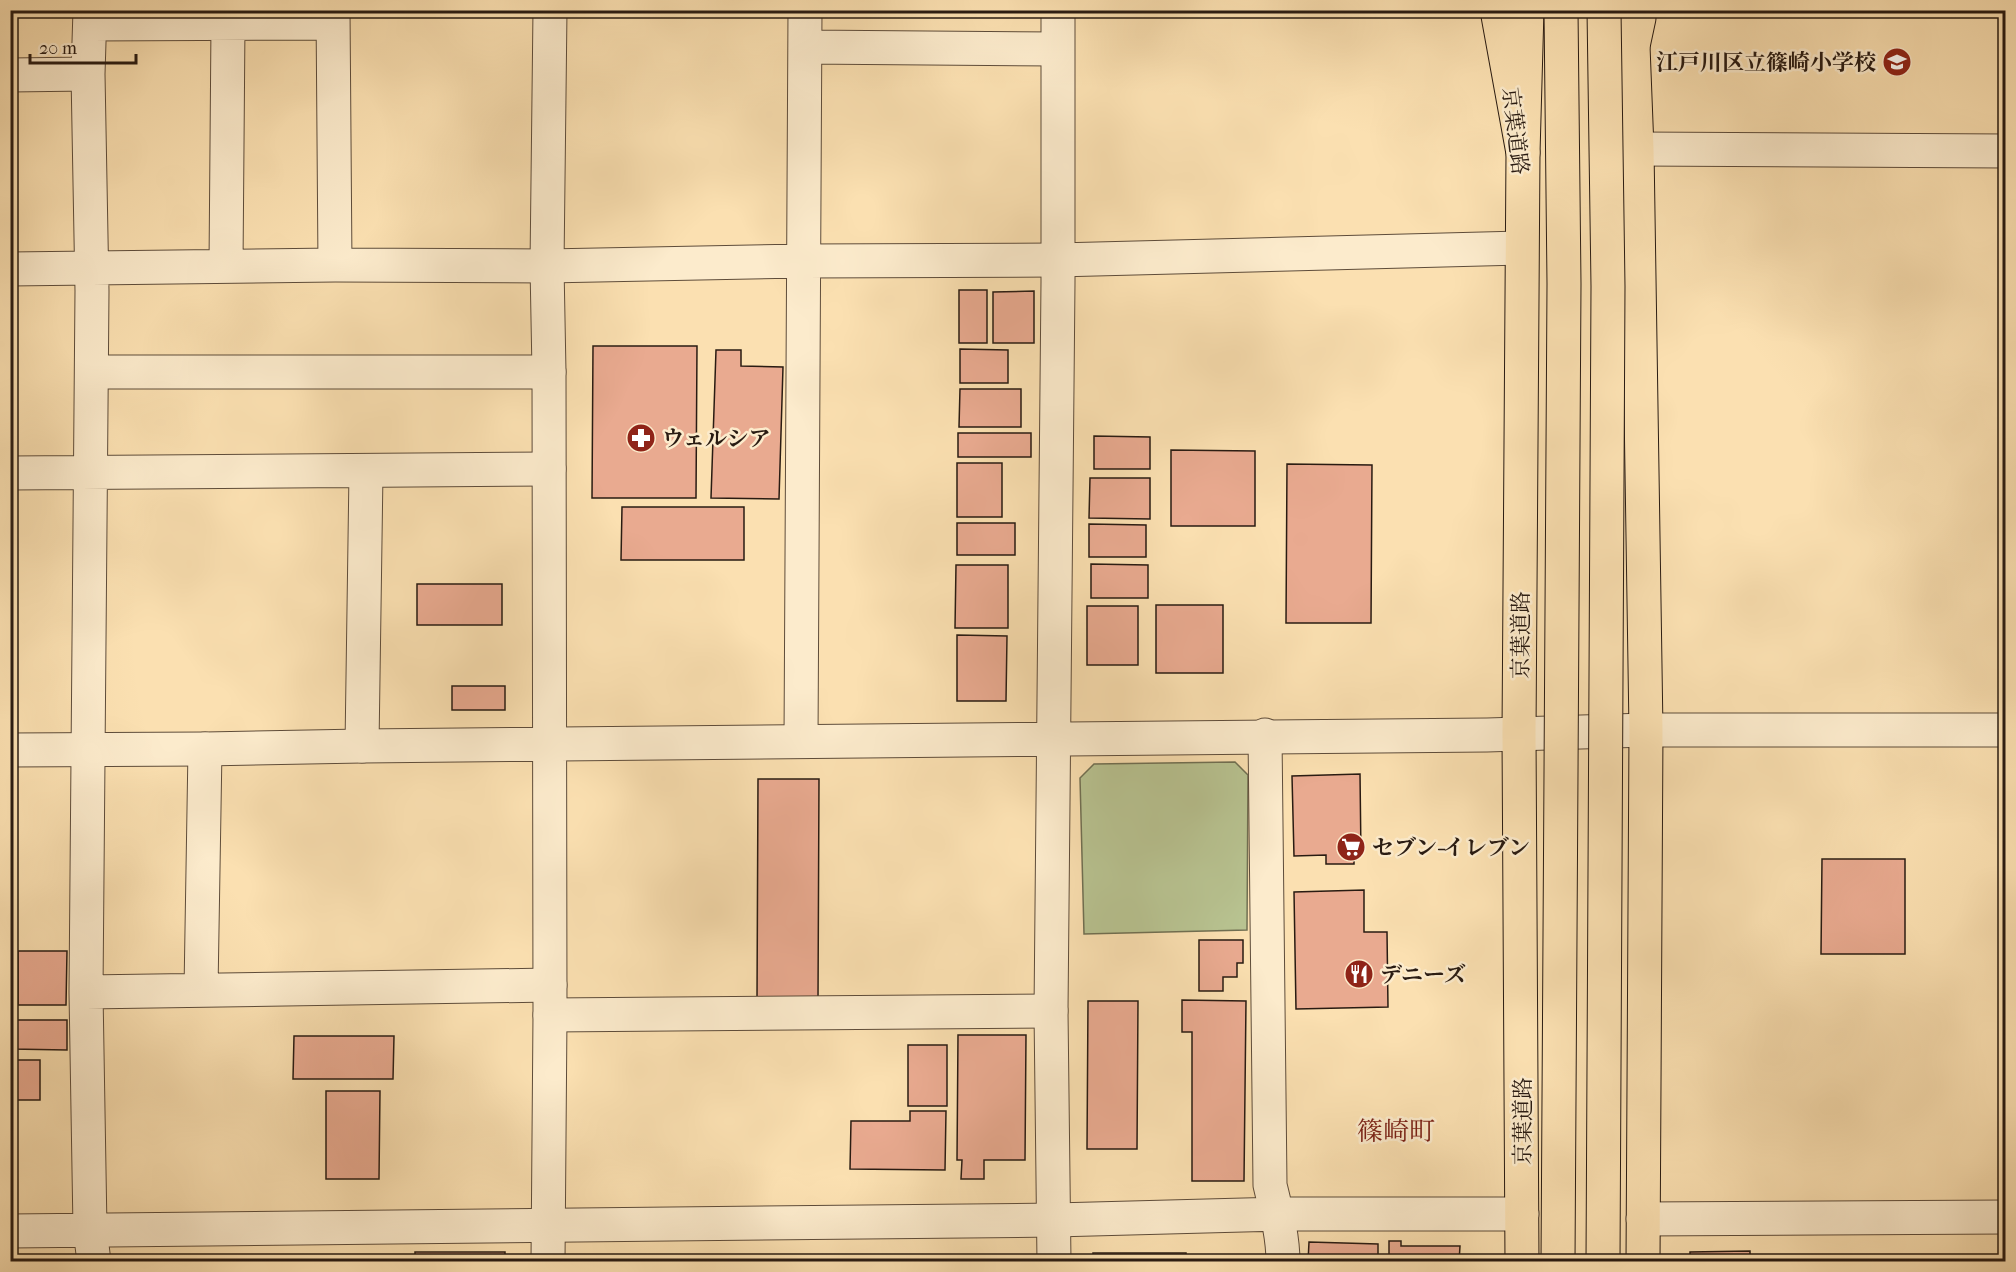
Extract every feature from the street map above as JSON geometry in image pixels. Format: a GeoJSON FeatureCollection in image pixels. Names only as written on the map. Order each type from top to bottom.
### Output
{"type":"FeatureCollection","features":[{"type":"Feature","properties":{"kind":"highway","name":"京葉道路"},"geometry":{"type":"LineString","coordinates":[[1497,10],[1523,153],[1519,734],[1522,1262]]}},
{"type":"Feature","properties":{"kind":"highway"},"geometry":{"type":"LineString","coordinates":[[1523,153],[1527,10]]}},
{"type":"Feature","properties":{"kind":"highway","name":"京葉道路"},"geometry":{"type":"LineString","coordinates":[[1558,1262],[1564,308],[1561,10]]}},
{"type":"Feature","properties":{"kind":"highway"},"geometry":{"type":"LineString","coordinates":[[1604,10],[1608,310],[1604,1262]]}},
{"type":"Feature","properties":{"kind":"highway"},"geometry":{"type":"LineString","coordinates":[[1632,10],[1637,149],[1646,730],[1643,1262]]}},
{"type":"Feature","properties":{"kind":"highway"},"geometry":{"type":"LineString","coordinates":[[1633,46],[1640,10]]}},
{"type":"Feature","properties":{"kind":"street"},"geometry":{"type":"LineString","coordinates":[[548,1262],[550,1000],[547,267],[550,10]]}},
{"type":"Feature","properties":{"kind":"street"},"geometry":{"type":"LineString","coordinates":[[801,741],[805,10]]}},
{"type":"Feature","properties":{"kind":"street"},"geometry":{"type":"LineString","coordinates":[[1054,1262],[1051,1011],[1058,10]]}},
{"type":"Feature","properties":{"kind":"street"},"geometry":{"type":"LineString","coordinates":[[94,1262],[90,1229],[86,992],[92,372],[88,74],[90,17],[228,24],[333,17],[335,265]]}},
{"type":"Feature","properties":{"kind":"street"},"geometry":{"type":"LineString","coordinates":[[226,266],[228,24]]}},
{"type":"Feature","properties":{"kind":"street"},"geometry":{"type":"LineString","coordinates":[[805,47],[1057,49]]}},
{"type":"Feature","properties":{"kind":"street"},"geometry":{"type":"LineString","coordinates":[[10,75],[88,74]]}},
{"type":"Feature","properties":{"kind":"street"},"geometry":{"type":"LineString","coordinates":[[1637,149],[2006,151]]}},
{"type":"Feature","properties":{"kind":"street"},"geometry":{"type":"LineString","coordinates":[[10,269],[335,265],[547,267],[803,261],[1057,260],[1521,248]]}},
{"type":"Feature","properties":{"kind":"street"},"geometry":{"type":"LineString","coordinates":[[92,372],[549,372]]}},
{"type":"Feature","properties":{"kind":"street"},"geometry":{"type":"LineString","coordinates":[[10,473],[549,470]]}},
{"type":"Feature","properties":{"kind":"street"},"geometry":{"type":"LineString","coordinates":[[362,746],[366,472]]}},
{"type":"Feature","properties":{"kind":"street"},"geometry":{"type":"LineString","coordinates":[[10,750],[1519,734],[1646,730],[2006,730]]}},
{"type":"Feature","properties":{"kind":"street"},"geometry":{"type":"LineString","coordinates":[[1265,735],[1270,1185],[1283,1251],[1282,1262]]}},
{"type":"Feature","properties":{"kind":"street"},"geometry":{"type":"LineString","coordinates":[[201,990],[205,749]]}},
{"type":"Feature","properties":{"kind":"street"},"geometry":{"type":"LineString","coordinates":[[86,992],[201,990],[1051,1011]]}},
{"type":"Feature","properties":{"kind":"street"},"geometry":{"type":"LineString","coordinates":[[10,1231],[1055,1220],[1277,1214],[1522,1214]]}},
{"type":"Feature","properties":{"kind":"street"},"geometry":{"type":"LineString","coordinates":[[1643,1219],[2006,1217]]}},
{"type":"Feature","properties":{"kind":"green space"},"geometry":{"type":"Polygon","coordinates":[[[1235,762],[1248,775],[1247,930],[1084,934],[1080,778],[1094,764],[1235,762]]]}},
{"type":"Feature","properties":{"kind":"building"},"geometry":{"type":"Polygon","coordinates":[[[959,290],[987,290],[987,343],[959,343],[959,290]]]}},
{"type":"Feature","properties":{"kind":"building"},"geometry":{"type":"Polygon","coordinates":[[[1034,291],[1034,343],[993,343],[993,292],[1034,291]]]}},
{"type":"Feature","properties":{"kind":"building"},"geometry":{"type":"Polygon","coordinates":[[[593,346],[697,346],[696,498],[592,498],[593,346]]]}},
{"type":"Feature","properties":{"kind":"building"},"geometry":{"type":"Polygon","coordinates":[[[960,349],[1008,350],[1008,383],[960,383],[960,349]]]}},
{"type":"Feature","properties":{"kind":"building"},"geometry":{"type":"Polygon","coordinates":[[[716,350],[741,350],[741,366],[783,367],[779,499],[711,498],[716,350]]]}},
{"type":"Feature","properties":{"kind":"building"},"geometry":{"type":"Polygon","coordinates":[[[960,389],[1021,389],[1021,427],[959,427],[960,389]]]}},
{"type":"Feature","properties":{"kind":"building"},"geometry":{"type":"Polygon","coordinates":[[[958,433],[1031,433],[1031,457],[958,457],[958,433]]]}},
{"type":"Feature","properties":{"kind":"building"},"geometry":{"type":"Polygon","coordinates":[[[1094,436],[1150,437],[1150,469],[1094,469],[1094,436]]]}},
{"type":"Feature","properties":{"kind":"building"},"geometry":{"type":"Polygon","coordinates":[[[1171,450],[1255,451],[1255,526],[1171,526],[1171,450]]]}},
{"type":"Feature","properties":{"kind":"building"},"geometry":{"type":"Polygon","coordinates":[[[957,463],[1002,463],[1002,517],[957,517],[957,463]]]}},
{"type":"Feature","properties":{"kind":"building"},"geometry":{"type":"Polygon","coordinates":[[[1287,464],[1372,465],[1371,623],[1286,623],[1287,464]]]}},
{"type":"Feature","properties":{"kind":"building"},"geometry":{"type":"Polygon","coordinates":[[[1090,478],[1150,478],[1150,519],[1089,518],[1090,478]]]}},
{"type":"Feature","properties":{"kind":"building"},"geometry":{"type":"Polygon","coordinates":[[[622,507],[744,507],[744,560],[621,560],[622,507]]]}},
{"type":"Feature","properties":{"kind":"building"},"geometry":{"type":"Polygon","coordinates":[[[957,523],[1015,523],[1015,555],[957,555],[957,523]]]}},
{"type":"Feature","properties":{"kind":"building"},"geometry":{"type":"Polygon","coordinates":[[[1089,524],[1146,525],[1146,557],[1089,557],[1089,524]]]}},
{"type":"Feature","properties":{"kind":"building"},"geometry":{"type":"Polygon","coordinates":[[[1091,564],[1148,565],[1148,598],[1091,598],[1091,564]]]}},
{"type":"Feature","properties":{"kind":"building"},"geometry":{"type":"Polygon","coordinates":[[[956,565],[1008,565],[1008,628],[955,628],[956,565]]]}},
{"type":"Feature","properties":{"kind":"building"},"geometry":{"type":"Polygon","coordinates":[[[417,584],[502,584],[502,625],[417,625],[417,584]]]}},
{"type":"Feature","properties":{"kind":"building"},"geometry":{"type":"Polygon","coordinates":[[[1156,605],[1223,605],[1223,673],[1156,673],[1156,605]]]}},
{"type":"Feature","properties":{"kind":"building"},"geometry":{"type":"Polygon","coordinates":[[[1087,606],[1138,606],[1138,665],[1087,665],[1087,606]]]}},
{"type":"Feature","properties":{"kind":"building"},"geometry":{"type":"Polygon","coordinates":[[[957,635],[1007,636],[1006,701],[957,701],[957,635]]]}},
{"type":"Feature","properties":{"kind":"building"},"geometry":{"type":"Polygon","coordinates":[[[452,686],[505,686],[505,710],[452,710],[452,686]]]}},
{"type":"Feature","properties":{"kind":"building"},"geometry":{"type":"Polygon","coordinates":[[[1360,774],[1361,856],[1354,856],[1354,864],[1326,864],[1326,855],[1294,856],[1292,776],[1360,774]]]}},
{"type":"Feature","properties":{"kind":"building"},"geometry":{"type":"Polygon","coordinates":[[[758,779],[819,779],[818,1001],[757,1001],[758,779]]]}},
{"type":"Feature","properties":{"kind":"building"},"geometry":{"type":"Polygon","coordinates":[[[1822,859],[1905,859],[1905,954],[1821,954],[1822,859]]]}},
{"type":"Feature","properties":{"kind":"building"},"geometry":{"type":"Polygon","coordinates":[[[1364,890],[1364,932],[1387,932],[1388,1007],[1296,1009],[1294,892],[1364,890]]]}},
{"type":"Feature","properties":{"kind":"building"},"geometry":{"type":"Polygon","coordinates":[[[1199,940],[1243,940],[1243,963],[1237,963],[1237,977],[1223,977],[1223,991],[1199,991],[1199,940]]]}},
{"type":"Feature","properties":{"kind":"building"},"geometry":{"type":"Polygon","coordinates":[[[18,951],[67,951],[66,1005],[18,1005],[18,951]]]}},
{"type":"Feature","properties":{"kind":"building"},"geometry":{"type":"Polygon","coordinates":[[[1182,1000],[1246,1001],[1244,1181],[1192,1181],[1192,1032],[1182,1032],[1182,1000]]]}},
{"type":"Feature","properties":{"kind":"building"},"geometry":{"type":"Polygon","coordinates":[[[1088,1001],[1138,1001],[1137,1149],[1087,1149],[1088,1001]]]}},
{"type":"Feature","properties":{"kind":"building"},"geometry":{"type":"Polygon","coordinates":[[[11,1020],[67,1020],[67,1050],[11,1049],[11,1020]]]}},
{"type":"Feature","properties":{"kind":"building"},"geometry":{"type":"Polygon","coordinates":[[[958,1035],[1026,1035],[1025,1160],[984,1160],[984,1179],[961,1179],[962,1160],[957,1160],[958,1035]]]}},
{"type":"Feature","properties":{"kind":"building"},"geometry":{"type":"Polygon","coordinates":[[[294,1036],[394,1036],[393,1079],[293,1079],[294,1036]]]}},
{"type":"Feature","properties":{"kind":"building"},"geometry":{"type":"Polygon","coordinates":[[[908,1045],[947,1045],[947,1106],[908,1106],[908,1045]]]}},
{"type":"Feature","properties":{"kind":"building"},"geometry":{"type":"Polygon","coordinates":[[[10,1060],[40,1060],[40,1100],[10,1100],[10,1060]]]}},
{"type":"Feature","properties":{"kind":"building"},"geometry":{"type":"Polygon","coordinates":[[[326,1091],[380,1091],[379,1179],[326,1179],[326,1091]]]}},
{"type":"Feature","properties":{"kind":"building"},"geometry":{"type":"Polygon","coordinates":[[[910,1111],[946,1111],[945,1170],[850,1169],[851,1121],[910,1121],[910,1111]]]}},
{"type":"Feature","properties":{"kind":"building"},"geometry":{"type":"Polygon","coordinates":[[[1389,1241],[1401,1241],[1401,1246],[1460,1246],[1459,1262],[1389,1262],[1389,1241]]]}},
{"type":"Feature","properties":{"kind":"building"},"geometry":{"type":"Polygon","coordinates":[[[1309,1242],[1378,1244],[1378,1262],[1308,1262],[1309,1242]]]}},
{"type":"Feature","properties":{"kind":"building"},"geometry":{"type":"Polygon","coordinates":[[[1750,1251],[1750,1262],[1690,1262],[1690,1252],[1750,1251]]]}},
{"type":"Feature","properties":{"kind":"building"},"geometry":{"type":"Polygon","coordinates":[[[415,1252],[505,1252],[505,1262],[415,1262],[415,1252]]]}},
{"type":"Feature","properties":{"kind":"building"},"geometry":{"type":"Polygon","coordinates":[[[1093,1253],[1186,1253],[1186,1262],[1093,1262],[1093,1253]]]}},
{"type":"Feature","properties":{"kind":"building"},"geometry":{"type":"Polygon","coordinates":[[[1756,1256],[1788,1256],[1788,1262],[1756,1262],[1756,1256]]]}},
{"type":"Feature","properties":{"kind":"place","name":"江戸川区立篠崎小学校"},"geometry":{"type":"Point","coordinates":[1897,62]}},
{"type":"Feature","properties":{"kind":"place","name":"ウェルシア"},"geometry":{"type":"Point","coordinates":[641,438]}},
{"type":"Feature","properties":{"kind":"place","name":"セブン-イレブン"},"geometry":{"type":"Point","coordinates":[1351,847]}},
{"type":"Feature","properties":{"kind":"place","name":"デニーズ"},"geometry":{"type":"Point","coordinates":[1359,974]}},
{"type":"Feature","properties":{"kind":"district","name":"篠崎町"},"geometry":{"type":"Point","coordinates":[1396,1131]}}]}
